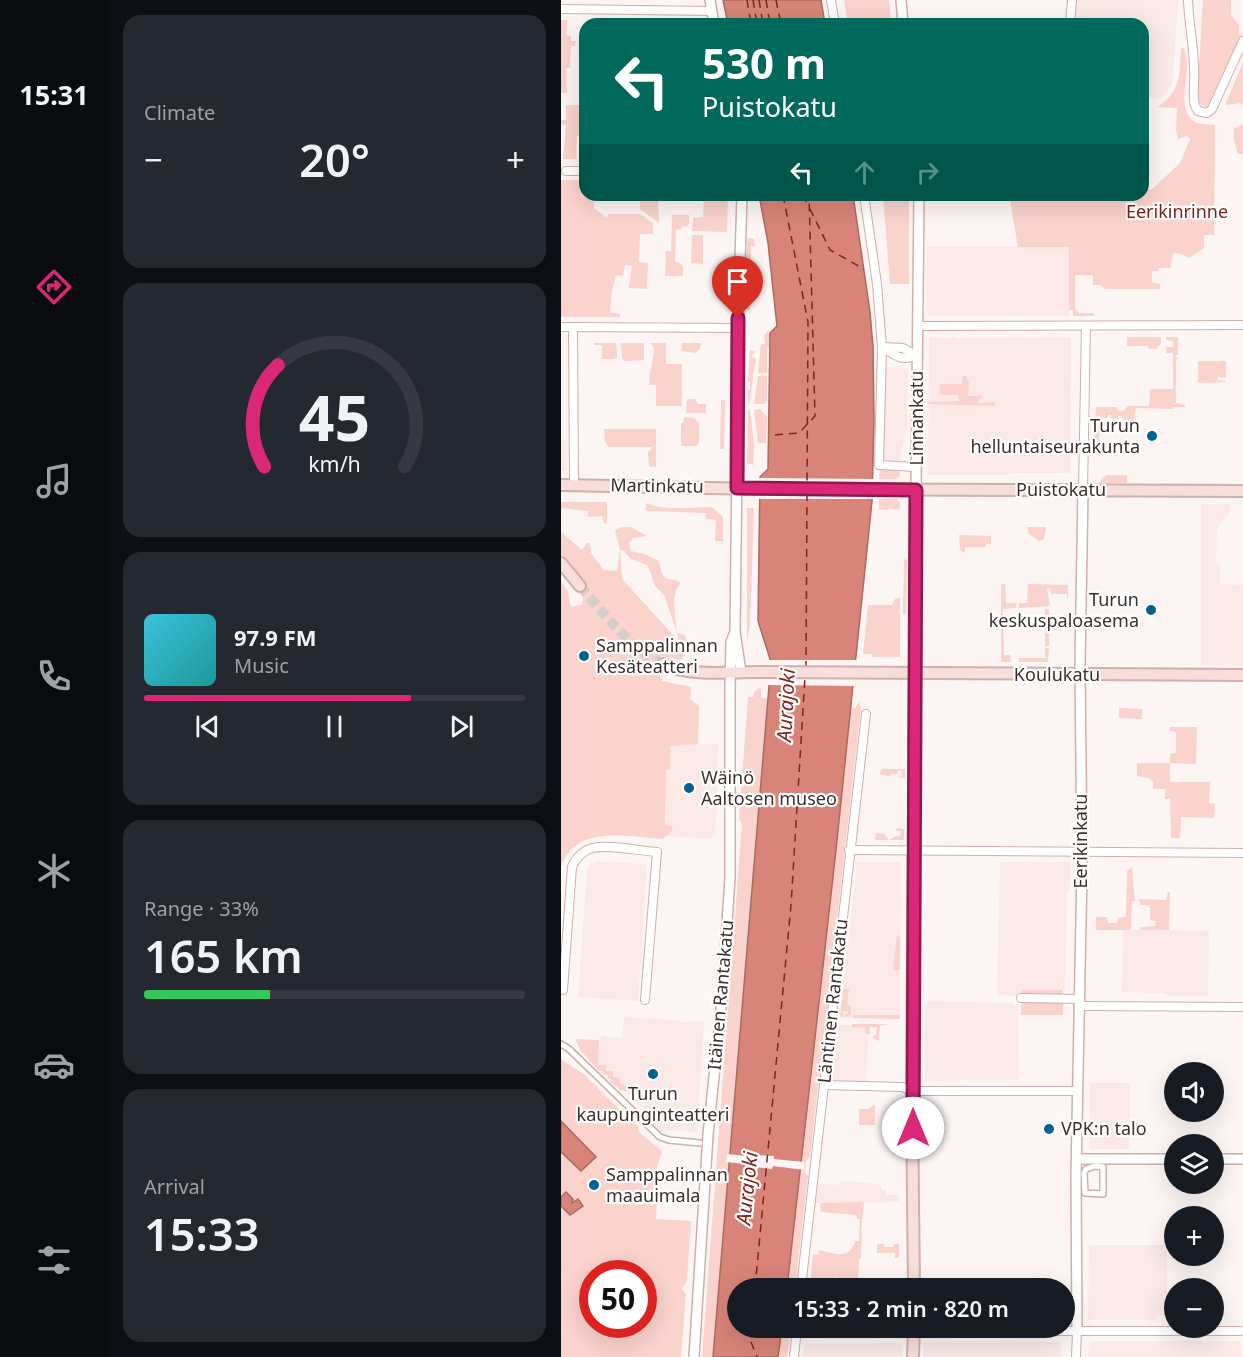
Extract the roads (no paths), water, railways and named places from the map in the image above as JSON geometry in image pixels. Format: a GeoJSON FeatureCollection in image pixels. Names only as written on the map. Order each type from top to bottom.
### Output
{"type":"FeatureCollection","features":[{"type":"Feature","properties":{"kind":"main road","name":"Martinkatu"},"geometry":{"type":"LineString","coordinates":[[561,485],[879,490]]}},
{"type":"Feature","properties":{"kind":"main road","name":"Puistokatu"},"geometry":{"type":"LineString","coordinates":[[879,490],[1243,491]]}},
{"type":"Feature","properties":{"kind":"main road","name":"Linnankatu"},"geometry":{"type":"LineString","coordinates":[[914,1278],[916,490]]}},
{"type":"Feature","properties":{"kind":"main road"},"geometry":{"type":"LineString","coordinates":[[561,563],[580,586]]}},
{"type":"Feature","properties":{"kind":"main road","name":"Koulukatu"},"geometry":{"type":"LineString","coordinates":[[663,664],[671,668],[694,672],[1243,675]]}},
{"type":"Feature","properties":{"kind":"main road"},"geometry":{"type":"LineString","coordinates":[[913,1357],[914,1338]]}},
{"type":"Feature","properties":{"kind":"street"},"geometry":{"type":"LineString","coordinates":[[710,0],[713,18]]}},
{"type":"Feature","properties":{"kind":"street"},"geometry":{"type":"LineString","coordinates":[[831,0],[834,18]]}},
{"type":"Feature","properties":{"kind":"street"},"geometry":{"type":"LineString","coordinates":[[901,0],[902,18]]}},
{"type":"Feature","properties":{"kind":"street"},"geometry":{"type":"LineString","coordinates":[[1070,18],[1072,0]]}},
{"type":"Feature","properties":{"kind":"street"},"geometry":{"type":"LineString","coordinates":[[1188,0],[1190,35],[1195,59],[1194,105],[1198,111],[1208,112],[1214,106],[1243,40]]}},
{"type":"Feature","properties":{"kind":"street"},"geometry":{"type":"LineString","coordinates":[[561,9],[712,11]]}},
{"type":"Feature","properties":{"kind":"street"},"geometry":{"type":"LineString","coordinates":[[566,171],[579,171]]}},
{"type":"Feature","properties":{"kind":"street","name":"Itäinen Rantakatu"},"geometry":{"type":"LineString","coordinates":[[694,1357],[708,1135],[722,999],[730,878],[736,672],[731,642],[735,632],[742,201]]}},
{"type":"Feature","properties":{"kind":"street"},"geometry":{"type":"LineString","coordinates":[[865,201],[876,273],[882,347],[879,465],[916,467]]}},
{"type":"Feature","properties":{"kind":"street","name":"Linnankatu"},"geometry":{"type":"LineString","coordinates":[[916,490],[919,201]]}},
{"type":"Feature","properties":{"kind":"street"},"geometry":{"type":"LineString","coordinates":[[918,326],[1243,325]]}},
{"type":"Feature","properties":{"kind":"street","name":"Eerikinkatu"},"geometry":{"type":"LineString","coordinates":[[1076,1357],[1086,326]]}},
{"type":"Feature","properties":{"kind":"street"},"geometry":{"type":"LineString","coordinates":[[561,327],[739,328]]}},
{"type":"Feature","properties":{"kind":"street"},"geometry":{"type":"LineString","coordinates":[[573,327],[574,485]]}},
{"type":"Feature","properties":{"kind":"street"},"geometry":{"type":"LineString","coordinates":[[882,347],[903,348],[917,356]]}},
{"type":"Feature","properties":{"kind":"street","name":"Läntinen Rantakatu"},"geometry":{"type":"LineString","coordinates":[[802,1278],[866,714]]}},
{"type":"Feature","properties":{"kind":"street"},"geometry":{"type":"LineString","coordinates":[[562,989],[572,867],[576,860],[593,848],[657,852],[645,1000]]}},
{"type":"Feature","properties":{"kind":"street"},"geometry":{"type":"LineString","coordinates":[[849,850],[1243,852]]}},
{"type":"Feature","properties":{"kind":"street"},"geometry":{"type":"LineString","coordinates":[[1021,998],[1080,1003],[1243,1007]]}},
{"type":"Feature","properties":{"kind":"street"},"geometry":{"type":"LineString","coordinates":[[561,1044],[569,1049],[660,1137],[700,1143]]}},
{"type":"Feature","properties":{"kind":"street"},"geometry":{"type":"LineString","coordinates":[[824,1085],[902,1087],[913,1091],[1078,1091]]}},
{"type":"Feature","properties":{"kind":"street"},"geometry":{"type":"LineString","coordinates":[[1077,1159],[1164,1159]]}},
{"type":"Feature","properties":{"kind":"street"},"geometry":{"type":"LineString","coordinates":[[1224,1159],[1243,1159]]}},
{"type":"Feature","properties":{"kind":"street"},"geometry":{"type":"LineString","coordinates":[[1103,1167],[1103,1194],[1089,1194],[1085,1193],[1084,1173],[1086,1169],[1103,1167]]}},
{"type":"Feature","properties":{"kind":"street"},"geometry":{"type":"LineString","coordinates":[[1077,1331],[1242,1331]]}},
{"type":"Feature","properties":{"kind":"street"},"geometry":{"type":"LineString","coordinates":[[794,1357],[796,1338]]}},
{"type":"Feature","properties":{"kind":"water"},"geometry":{"type":"Polygon","coordinates":[[[723,0],[821,0],[824,18],[727,18],[723,0]]]}},
{"type":"Feature","properties":{"kind":"water","name":"Aurajoki"},"geometry":{"type":"Polygon","coordinates":[[[760,201],[854,201],[873,347],[872,501],[788,1278],[727,1278],[727,1338],[781,1338],[778,1357],[713,1357],[771,662],[758,621],[760,477],[768,469],[770,333],[777,326],[768,243],[760,201]]]}},
{"type":"Feature","properties":{"kind":"water"},"geometry":{"type":"Polygon","coordinates":[[[561,1121],[596,1157],[581,1171],[561,1152],[561,1121]]]}},
{"type":"Feature","properties":{"kind":"water"},"geometry":{"type":"Polygon","coordinates":[[[566,1192],[573,1199],[572,1203],[578,1199],[583,1206],[570,1215],[561,1206],[561,1197],[566,1192]]]}},
{"type":"Feature","properties":{"kind":"tunnel"},"geometry":{"type":"LineString","coordinates":[[580,586],[628,639],[663,664]]}},
{"type":"Feature","properties":{"kind":"place","name":"Turun helluntaiseurakunta"},"geometry":{"type":"Point","coordinates":[1152,436]}},
{"type":"Feature","properties":{"kind":"place","name":"Turun keskuspaloasema"},"geometry":{"type":"Point","coordinates":[1151,610]}},
{"type":"Feature","properties":{"kind":"place","name":"Samppalinnan Kesäteatteri"},"geometry":{"type":"Point","coordinates":[584,656]}},
{"type":"Feature","properties":{"kind":"place","name":"Wäinö Aaltosen museo"},"geometry":{"type":"Point","coordinates":[689,788]}},
{"type":"Feature","properties":{"kind":"place","name":"Turun kaupunginteatteri"},"geometry":{"type":"Point","coordinates":[653,1074]}},
{"type":"Feature","properties":{"kind":"place","name":"VPK:n talo"},"geometry":{"type":"Point","coordinates":[1049,1129]}},
{"type":"Feature","properties":{"kind":"place","name":"Samppalinnan maauimala"},"geometry":{"type":"Point","coordinates":[594,1185]}},
{"type":"Feature","properties":{"kind":"park label","name":"Eerikinrinne"},"geometry":{"type":"Point","coordinates":[1177,212]}}]}
